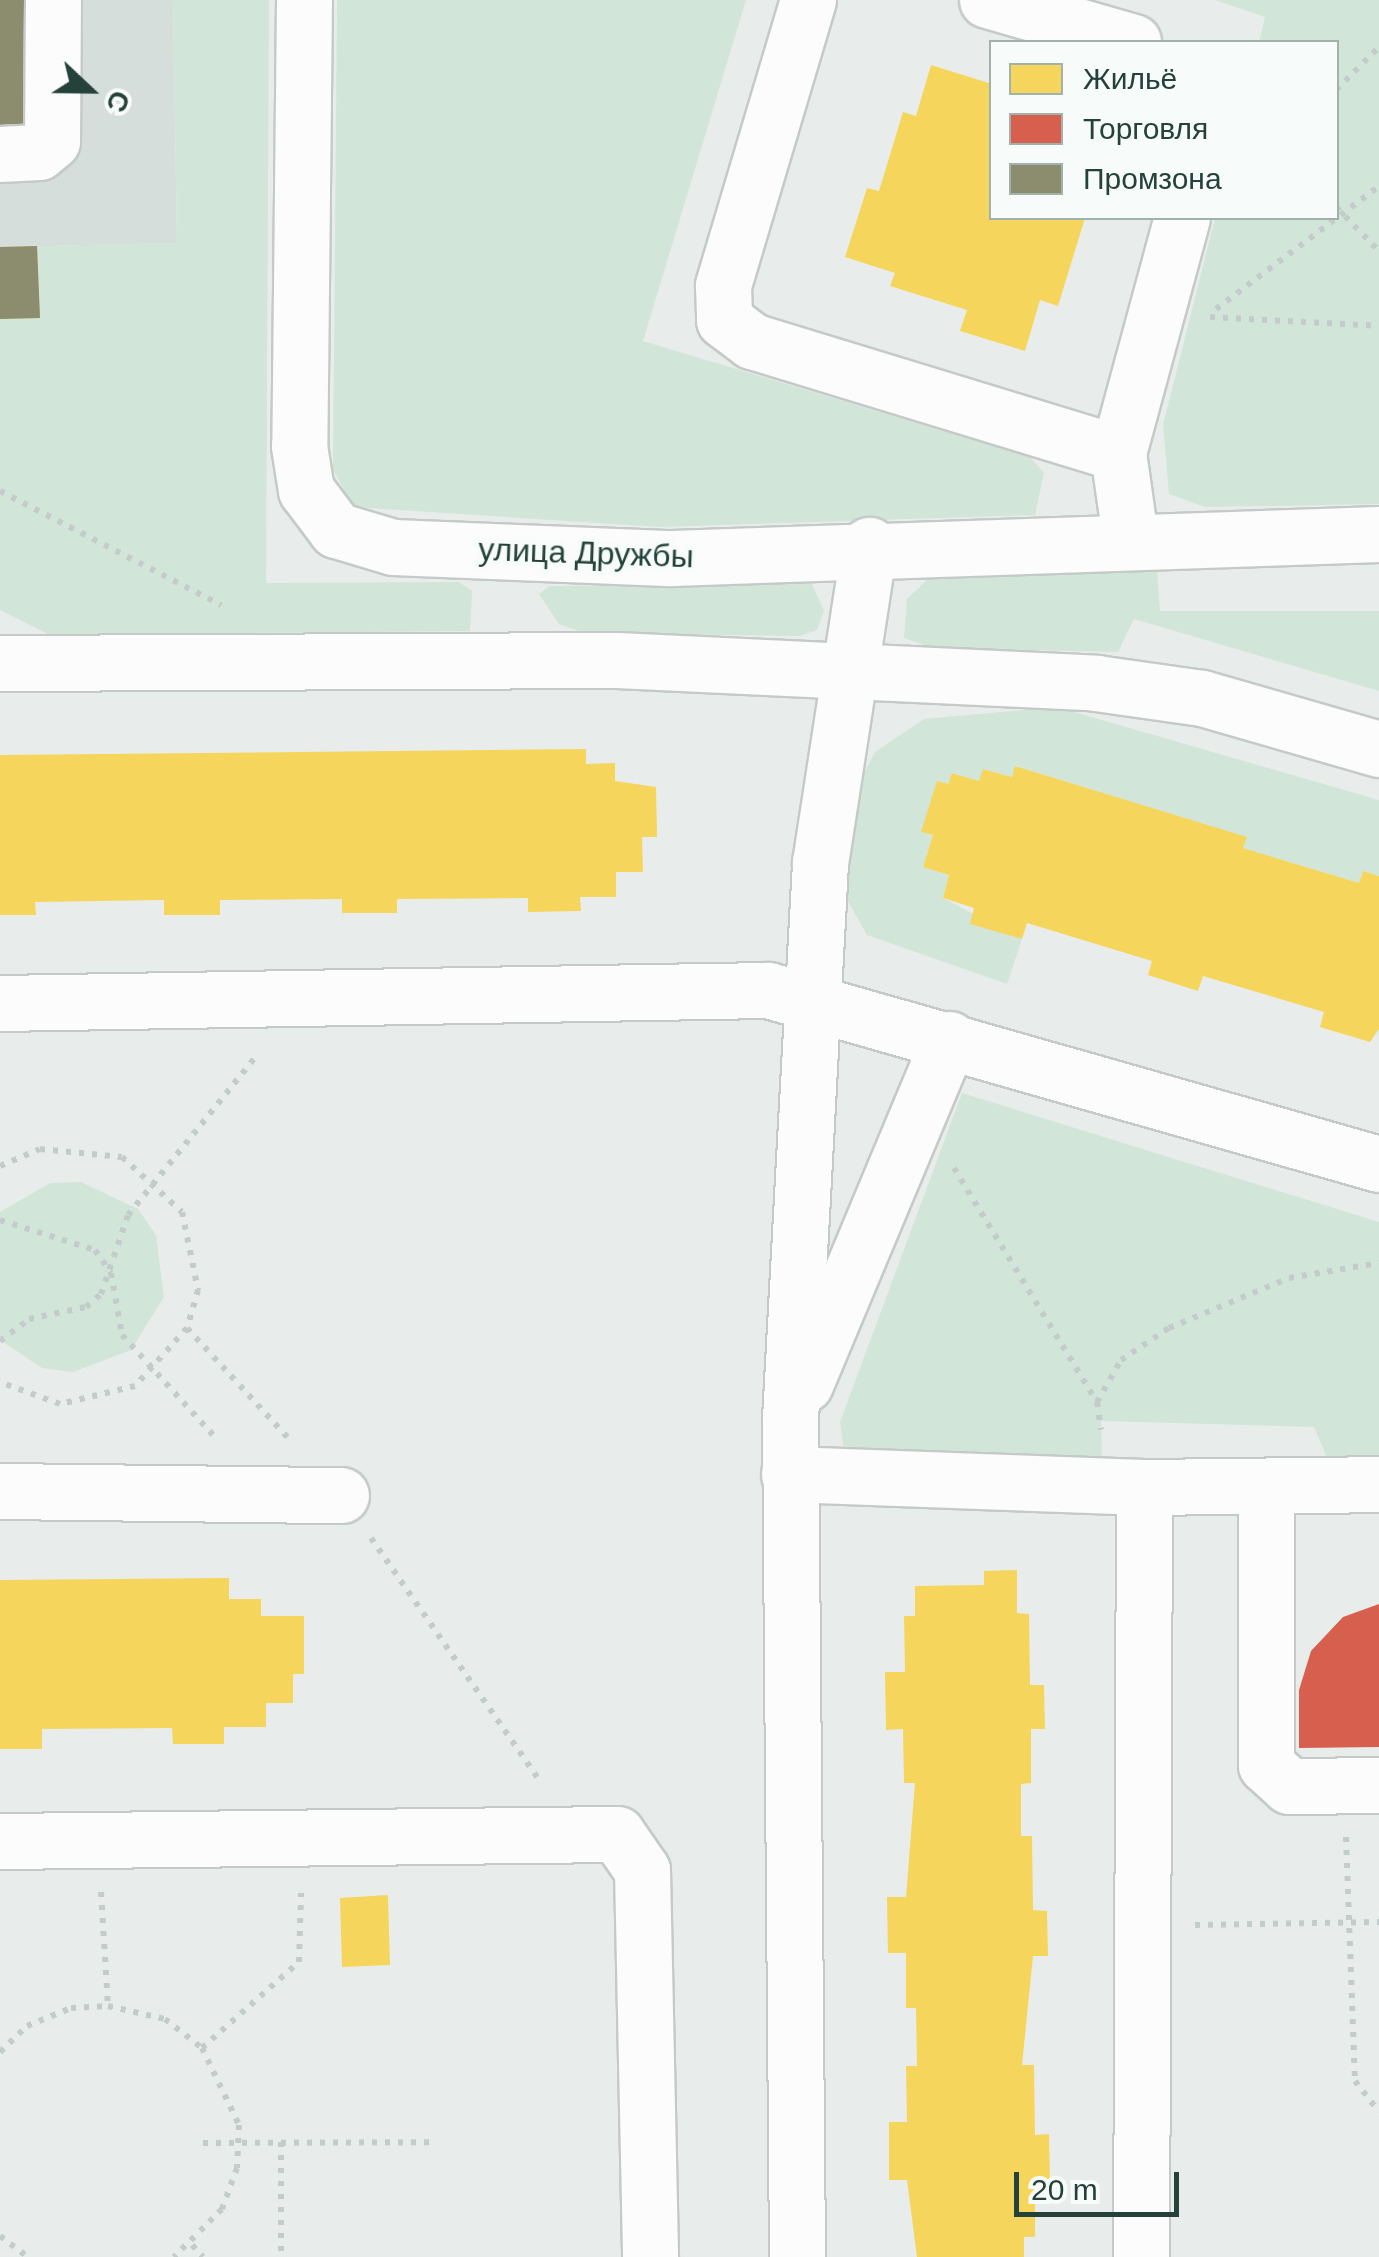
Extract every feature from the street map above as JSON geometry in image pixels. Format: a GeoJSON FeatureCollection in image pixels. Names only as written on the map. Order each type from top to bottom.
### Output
{"type":"FeatureCollection","features":[{"type":"Feature","properties":{"kind":"street"},"geometry":{"type":"LineString","coordinates":[[0,154],[38,152],[52,141],[53,0]]}},
{"type":"Feature","properties":{"kind":"street","name":"улица Дружбы"},"geometry":{"type":"LineString","coordinates":[[304,0],[300,446],[306,490],[324,520],[379,545],[579,556],[1130,537],[1379,534]]}},
{"type":"Feature","properties":{"kind":"street"},"geometry":{"type":"LineString","coordinates":[[808,0],[723,286],[724,320],[752,341],[1118,453]]}},
{"type":"Feature","properties":{"kind":"street"},"geometry":{"type":"LineString","coordinates":[[987,0],[1126,40]]}},
{"type":"Feature","properties":{"kind":"street"},"geometry":{"type":"LineString","coordinates":[[1130,537],[1118,453],[1181,220]]}},
{"type":"Feature","properties":{"kind":"street"},"geometry":{"type":"LineString","coordinates":[[798,2257],[790,1418],[811,998],[848,674],[869,545]]}},
{"type":"Feature","properties":{"kind":"street"},"geometry":{"type":"LineString","coordinates":[[0,663],[617,660],[1132,686],[1379,749]]}},
{"type":"Feature","properties":{"kind":"street"},"geometry":{"type":"LineString","coordinates":[[0,1004],[720,987],[811,998],[1379,1164]]}},
{"type":"Feature","properties":{"kind":"street"},"geometry":{"type":"LineString","coordinates":[[790,1418],[949,1039]]}},
{"type":"Feature","properties":{"kind":"street"},"geometry":{"type":"LineString","coordinates":[[790,1474],[1144,1488],[1266,1490],[1379,1484]]}},
{"type":"Feature","properties":{"kind":"street"},"geometry":{"type":"LineString","coordinates":[[1141,2257],[1144,1488]]}},
{"type":"Feature","properties":{"kind":"street"},"geometry":{"type":"LineString","coordinates":[[1266,1490],[1266,1765],[1289,1786],[1362,1786]]}},
{"type":"Feature","properties":{"kind":"street"},"geometry":{"type":"LineString","coordinates":[[0,1491],[340,1495]]}},
{"type":"Feature","properties":{"kind":"street"},"geometry":{"type":"LineString","coordinates":[[0,1841],[573,1828],[617,1834],[642,1870],[650,2257]]}},
{"type":"Feature","properties":{"kind":"path"},"geometry":{"type":"LineString","coordinates":[[1339,87],[1379,48]]}},
{"type":"Feature","properties":{"kind":"path"},"geometry":{"type":"LineString","coordinates":[[1379,186],[1339,211],[1379,251]]}},
{"type":"Feature","properties":{"kind":"path"},"geometry":{"type":"LineString","coordinates":[[1142,363],[1328,220]]}},
{"type":"Feature","properties":{"kind":"path"},"geometry":{"type":"LineString","coordinates":[[1204,317],[1379,326]]}},
{"type":"Feature","properties":{"kind":"path"},"geometry":{"type":"LineString","coordinates":[[0,491],[232,610]]}},
{"type":"Feature","properties":{"kind":"path"},"geometry":{"type":"LineString","coordinates":[[152,1372],[118,1326],[111,1273],[122,1225],[304,999]]}},
{"type":"Feature","properties":{"kind":"path"},"geometry":{"type":"LineString","coordinates":[[920,1110],[1096,1402],[1122,1360],[1169,1328],[1289,1278],[1379,1263]]}},
{"type":"Feature","properties":{"kind":"path"},"geometry":{"type":"LineString","coordinates":[[0,1166],[40,1149],[82,1146],[157,1179],[197,1251],[188,1328],[152,1372],[79,1402],[21,1395],[0,1382]]}},
{"type":"Feature","properties":{"kind":"path"},"geometry":{"type":"LineString","coordinates":[[0,1220],[85,1242],[111,1273]]}},
{"type":"Feature","properties":{"kind":"path"},"geometry":{"type":"LineString","coordinates":[[0,1342],[29,1319],[86,1307],[111,1273]]}},
{"type":"Feature","properties":{"kind":"path"},"geometry":{"type":"LineString","coordinates":[[188,1328],[340,1495],[573,1828]]}},
{"type":"Feature","properties":{"kind":"path"},"geometry":{"type":"LineString","coordinates":[[1362,1786],[1348,1922],[1355,2080],[1379,2112]]}},
{"type":"Feature","properties":{"kind":"path"},"geometry":{"type":"LineString","coordinates":[[202,2048],[298,1962],[298,1835]]}},
{"type":"Feature","properties":{"kind":"path"},"geometry":{"type":"LineString","coordinates":[[98,1839],[108,2006]]}},
{"type":"Feature","properties":{"kind":"path"},"geometry":{"type":"LineString","coordinates":[[1143,1926],[1379,1922]]}},
{"type":"Feature","properties":{"kind":"path"},"geometry":{"type":"LineString","coordinates":[[2,2046],[71,2008],[108,2006],[164,2019],[202,2048],[226,2084],[238,2143],[222,2209],[192,2245],[174,2257]]}},
{"type":"Feature","properties":{"kind":"path"},"geometry":{"type":"LineString","coordinates":[[281,2142],[282,2257]]}},
{"type":"Feature","properties":{"kind":"path"},"geometry":{"type":"LineString","coordinates":[[202,2143],[436,2142]]}},
{"type":"Feature","properties":{"kind":"path"},"geometry":{"type":"LineString","coordinates":[[0,2236],[28,2257]]}},
{"type":"Feature","properties":{"kind":"path"},"geometry":{"type":"LineString","coordinates":[[192,2245],[203,2257]]}},
{"type":"Feature","properties":{"kind":"shaded area"},"geometry":{"type":"Polygon","coordinates":[[[0,0],[173,0],[177,243],[0,247],[0,0]]]}},
{"type":"Feature","properties":{"kind":"green space"},"geometry":{"type":"Polygon","coordinates":[[[173,0],[269,0],[266,583],[459,582],[472,591],[470,631],[50,635],[0,610],[0,319],[39,318],[37,246],[177,243],[173,0]]]}},
{"type":"Feature","properties":{"kind":"green space"},"geometry":{"type":"Polygon","coordinates":[[[337,0],[746,0],[643,341],[1030,457],[1044,473],[1035,515],[659,527],[353,507],[333,469],[337,0]]]}},
{"type":"Feature","properties":{"kind":"green space"},"geometry":{"type":"Polygon","coordinates":[[[1215,0],[1379,0],[1379,504],[1205,507],[1169,494],[1163,425],[1214,220],[1339,220],[1339,40],[1259,40],[1265,17],[1215,0]]]}},
{"type":"Feature","properties":{"kind":"green space"},"geometry":{"type":"Polygon","coordinates":[[[1157,569],[1160,611],[1379,611],[1379,691],[1134,619],[1118,652],[933,648],[904,638],[907,599],[932,575],[1157,569]]]}},
{"type":"Feature","properties":{"kind":"green space"},"geometry":{"type":"Polygon","coordinates":[[[812,584],[824,611],[817,630],[800,636],[584,633],[559,624],[539,594],[549,586],[812,584]]]}},
{"type":"Feature","properties":{"kind":"green space"},"geometry":{"type":"Polygon","coordinates":[[[1057,707],[1379,800],[1379,876],[1363,871],[1359,883],[1243,848],[1246,837],[1016,766],[1012,777],[984,769],[979,781],[953,773],[922,832],[933,835],[923,867],[949,875],[943,898],[1022,939],[1007,984],[867,935],[846,898],[846,862],[858,784],[875,752],[924,719],[1057,707]]]}},
{"type":"Feature","properties":{"kind":"green space"},"geometry":{"type":"Polygon","coordinates":[[[962,1093],[1379,1222],[1379,1460],[1328,1460],[1314,1427],[1101,1421],[1102,1459],[844,1451],[840,1422],[962,1093]]]}},
{"type":"Feature","properties":{"kind":"green space"},"geometry":{"type":"Polygon","coordinates":[[[81,1182],[138,1209],[156,1235],[164,1297],[131,1350],[73,1372],[42,1368],[0,1340],[0,1212],[50,1183],[81,1182]]]}},
{"type":"Feature","properties":{"kind":"building: Жильё"},"geometry":{"type":"Polygon","coordinates":[[[931,65],[989,83],[989,220],[1084,220],[1058,306],[1040,300],[1025,351],[960,331],[967,310],[890,286],[895,273],[845,257],[867,188],[879,191],[903,112],[916,116],[931,65]]]}},
{"type":"Feature","properties":{"kind":"building: Жильё"},"geometry":{"type":"Polygon","coordinates":[[[37,246],[40,318],[0,319],[0,247],[37,246]]]}},
{"type":"Feature","properties":{"kind":"building: Жильё"},"geometry":{"type":"Polygon","coordinates":[[[586,749],[586,764],[615,763],[615,781],[656,787],[657,837],[642,837],[643,872],[616,872],[616,897],[580,897],[581,911],[528,912],[528,898],[397,899],[397,913],[342,913],[342,899],[220,900],[220,915],[164,915],[164,900],[35,902],[36,915],[0,915],[0,755],[586,749]]]}},
{"type":"Feature","properties":{"kind":"building: Жильё"},"geometry":{"type":"Polygon","coordinates":[[[1015,766],[1247,837],[1243,848],[1359,883],[1363,871],[1379,876],[1379,1029],[1370,1042],[1320,1027],[1324,1012],[1203,976],[1198,991],[1148,975],[1152,961],[1027,923],[1022,939],[970,924],[974,908],[943,898],[949,875],[923,867],[933,835],[921,832],[937,781],[948,784],[952,773],[979,781],[983,769],[1012,777],[1015,766]]]}},
{"type":"Feature","properties":{"kind":"building: Жильё"},"geometry":{"type":"Polygon","coordinates":[[[1017,1570],[1017,1613],[1029,1614],[1030,1685],[1044,1685],[1045,1729],[1031,1729],[1031,1783],[1021,1784],[1021,1836],[1032,1836],[1033,1910],[1047,1911],[1048,1956],[1033,1956],[1022,2065],[1034,2065],[1035,2135],[1049,2134],[1050,2184],[1035,2184],[1035,2237],[1024,2237],[1024,2257],[917,2257],[907,2180],[889,2180],[889,2122],[907,2122],[906,2066],[917,2066],[916,2008],[906,2008],[906,1953],[888,1953],[887,1897],[906,1897],[915,1783],[904,1783],[903,1729],[886,1730],[885,1672],[905,1672],[904,1616],[915,1616],[915,1586],[984,1585],[984,1571],[1017,1570]]]}},
{"type":"Feature","properties":{"kind":"building: Жильё"},"geometry":{"type":"Polygon","coordinates":[[[229,1578],[229,1599],[261,1599],[261,1616],[304,1616],[304,1674],[293,1674],[293,1703],[266,1703],[266,1727],[224,1727],[224,1744],[173,1744],[172,1728],[42,1729],[42,1749],[0,1749],[0,1580],[229,1578]]]}},
{"type":"Feature","properties":{"kind":"building: Жильё"},"geometry":{"type":"Polygon","coordinates":[[[388,1895],[390,1965],[342,1967],[340,1898],[388,1895]]]}},
{"type":"Feature","properties":{"kind":"building: Торговля"},"geometry":{"type":"Polygon","coordinates":[[[1379,1604],[1379,1747],[1299,1748],[1299,1690],[1311,1651],[1343,1617],[1379,1604]]]}},
{"type":"Feature","properties":{"kind":"building: Промзона"},"geometry":{"type":"Polygon","coordinates":[[[0,0],[27,0],[30,126],[0,127],[0,0]]]}},
{"type":"Feature","properties":{"kind":"building: Промзона"},"geometry":{"type":"Polygon","coordinates":[[[37,246],[40,318],[0,319],[0,247],[37,246]]]}}]}
